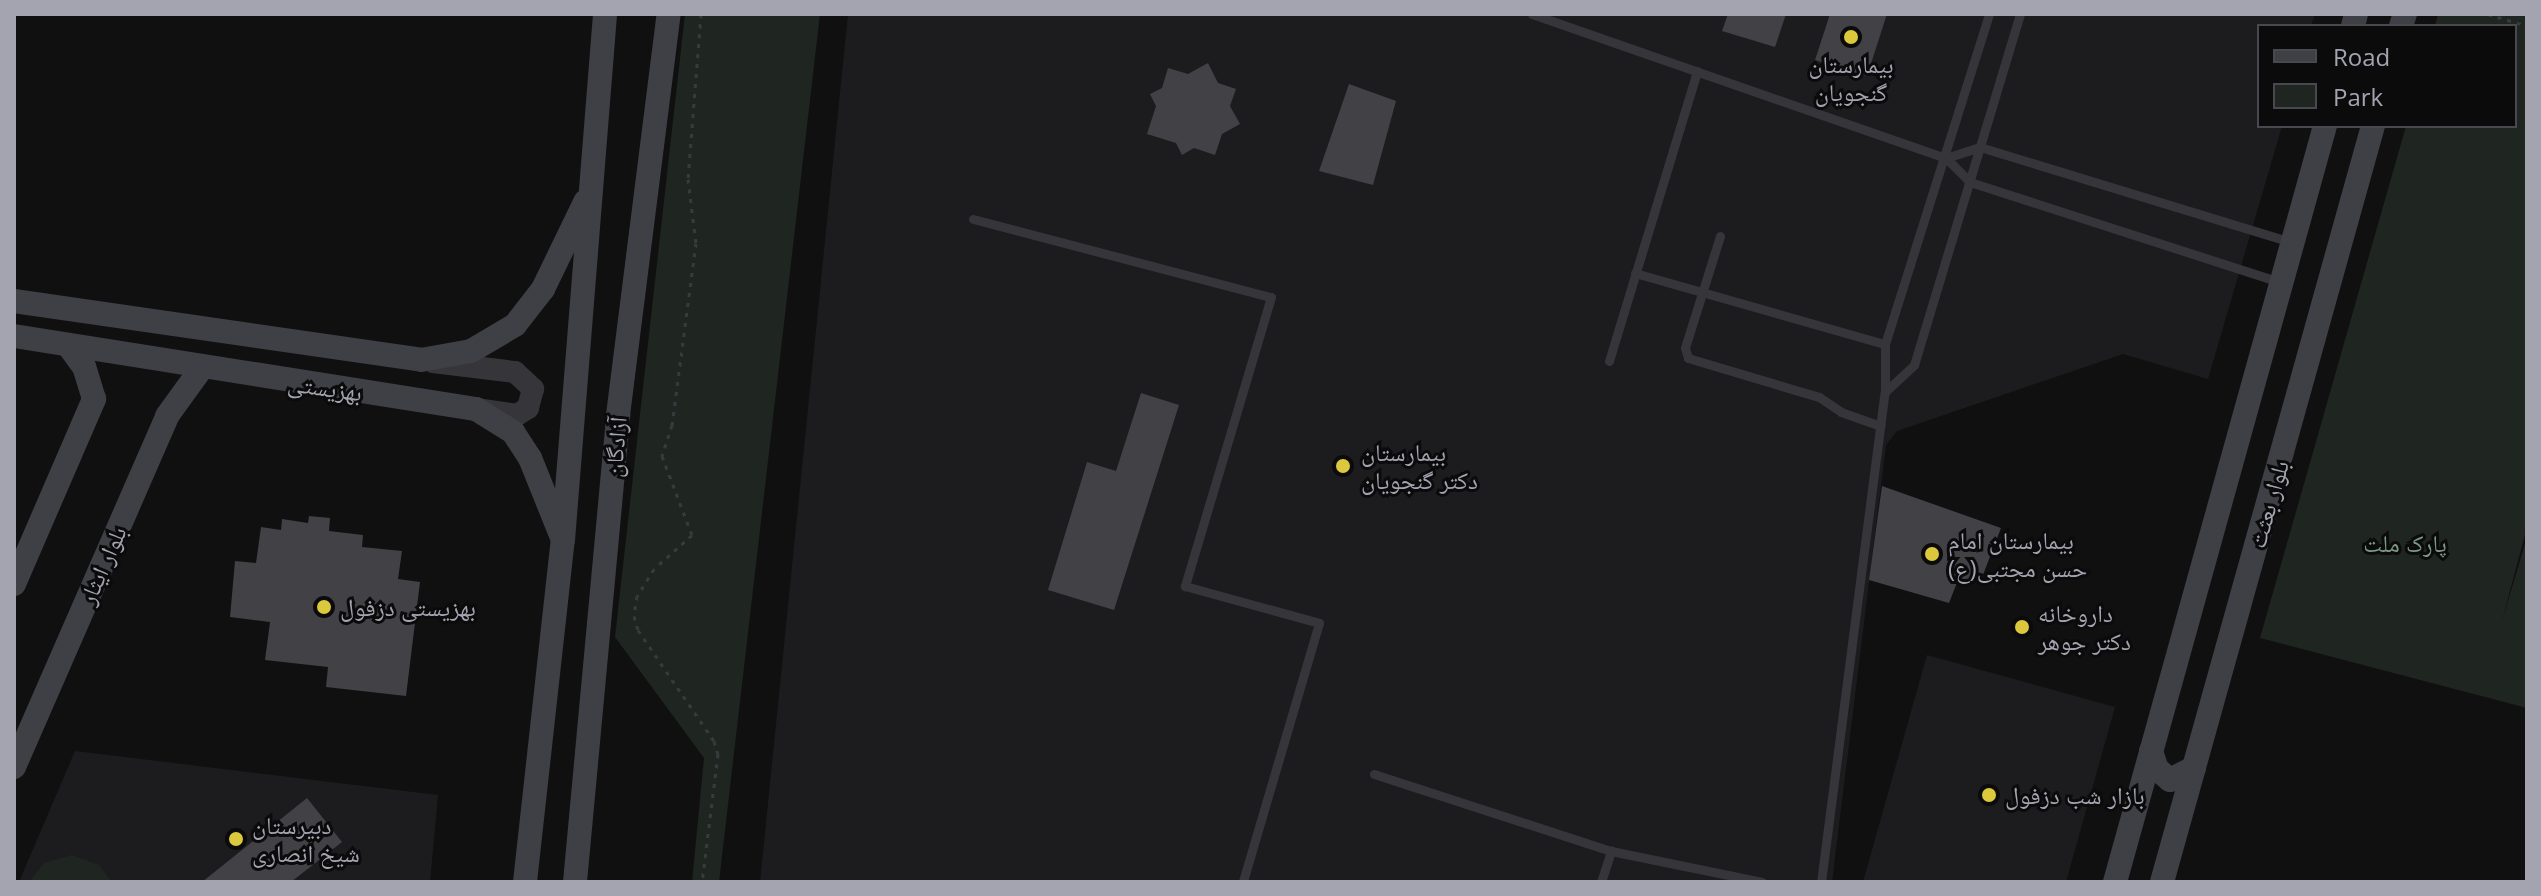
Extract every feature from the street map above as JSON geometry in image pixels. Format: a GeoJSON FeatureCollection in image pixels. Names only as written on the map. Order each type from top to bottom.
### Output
{"type":"FeatureCollection","features":[{"type":"Feature","properties":{"kind":"main road","name":"آزادگان"},"geometry":{"type":"LineString","coordinates":[[525,882],[563,540],[605,14]]}},
{"type":"Feature","properties":{"kind":"main road","name":"آزادگان"},"geometry":{"type":"LineString","coordinates":[[575,882],[618,415],[668,15]]}},
{"type":"Feature","properties":{"kind":"main road","name":"بلوار بعثت"},"geometry":{"type":"LineString","coordinates":[[2115,882],[2324,128]]}},
{"type":"Feature","properties":{"kind":"main road","name":"بلوار بعثت"},"geometry":{"type":"LineString","coordinates":[[2162,882],[2372,128]]}},
{"type":"Feature","properties":{"kind":"main road"},"geometry":{"type":"LineString","coordinates":[[14,301],[421,360],[471,351],[515,325],[543,289],[591,189]]}},
{"type":"Feature","properties":{"kind":"main road","name":"بهزیستی"},"geometry":{"type":"LineString","coordinates":[[14,336],[201,369],[476,409],[513,432],[530,458],[563,540]]}},
{"type":"Feature","properties":{"kind":"main road"},"geometry":{"type":"LineString","coordinates":[[14,584],[94,399],[84,367],[68,345]]}},
{"type":"Feature","properties":{"kind":"main road","name":"بلوار ایثار"},"geometry":{"type":"LineString","coordinates":[[14,767],[167,416],[201,369]]}},
{"type":"Feature","properties":{"kind":"main road"},"geometry":{"type":"LineString","coordinates":[[2151,751],[2157,769],[2170,780],[2194,768]]}},
{"type":"Feature","properties":{"kind":"street"},"geometry":{"type":"LineString","coordinates":[[421,360],[515,372],[533,389],[528,408],[517,415],[476,409]]}},
{"type":"Feature","properties":{"kind":"lane"},"geometry":{"type":"LineString","coordinates":[[1532,14],[1946,158],[1970,182],[2282,283]]}},
{"type":"Feature","properties":{"kind":"lane"},"geometry":{"type":"LineString","coordinates":[[1821,882],[1881,426],[1885,344],[1989,14]]}},
{"type":"Feature","properties":{"kind":"lane"},"geometry":{"type":"LineString","coordinates":[[1885,392],[1914,365],[2020,14]]}},
{"type":"Feature","properties":{"kind":"lane"},"geometry":{"type":"LineString","coordinates":[[1609,361],[1697,71]]}},
{"type":"Feature","properties":{"kind":"lane"},"geometry":{"type":"LineString","coordinates":[[1946,158],[1980,147],[2293,243]]}},
{"type":"Feature","properties":{"kind":"lane"},"geometry":{"type":"LineString","coordinates":[[973,219],[1271,297],[1185,586],[1319,623],[1243,882]]}},
{"type":"Feature","properties":{"kind":"lane"},"geometry":{"type":"LineString","coordinates":[[1720,236],[1685,348],[1688,358],[1819,397],[1841,412],[1881,426]]}},
{"type":"Feature","properties":{"kind":"lane"},"geometry":{"type":"LineString","coordinates":[[1635,273],[1885,344]]}},
{"type":"Feature","properties":{"kind":"lane"},"geometry":{"type":"LineString","coordinates":[[1374,774],[1611,851],[1762,882]]}},
{"type":"Feature","properties":{"kind":"lane"},"geometry":{"type":"LineString","coordinates":[[1601,882],[1611,851]]}},
{"type":"Feature","properties":{"kind":"path"},"geometry":{"type":"LineString","coordinates":[[701,14],[688,179],[696,243],[672,425],[662,456],[692,535],[654,569],[637,596],[634,616],[718,754],[702,882]]}},
{"type":"Feature","properties":{"kind":"path"},"geometry":{"type":"LineString","coordinates":[[2488,14],[2527,26]]}},
{"type":"Feature","properties":{"kind":"shaded area","name":"بیمارستان دکتر گنجویان"},"geometry":{"type":"Polygon","coordinates":[[[848,14],[2315,14],[2312,24],[2257,24],[2257,128],[2281,128],[2208,379],[2123,354],[1897,431],[1886,445],[1832,882],[760,882],[848,14]]]}},
{"type":"Feature","properties":{"kind":"shaded area","name":"بازار شب دزفول"},"geometry":{"type":"Polygon","coordinates":[[[1927,655],[2115,707],[2066,882],[1863,882],[1927,655]]]}},
{"type":"Feature","properties":{"kind":"shaded area","name":"دبیرستان شیخ انصاری"},"geometry":{"type":"Polygon","coordinates":[[[75,751],[438,795],[430,882],[19,882],[75,751]]]}},
{"type":"Feature","properties":{"kind":"green space"},"geometry":{"type":"Polygon","coordinates":[[[685,14],[820,14],[719,882],[692,882],[704,758],[615,637],[685,14]]]}},
{"type":"Feature","properties":{"kind":"green space","name":"پارک ملت"},"geometry":{"type":"Polygon","coordinates":[[[2438,14],[2527,14],[2527,527],[2502,621],[2527,537],[2527,708],[2260,638],[2405,128],[2517,128],[2517,24],[2436,24],[2438,14]]]}},
{"type":"Feature","properties":{"kind":"green space"},"geometry":{"type":"Polygon","coordinates":[[[72,855],[99,865],[112,882],[29,882],[44,863],[72,855]]]}},
{"type":"Feature","properties":{"kind":"building","name":"بیمارستان گنجویان"},"geometry":{"type":"Polygon","coordinates":[[[1728,14],[1786,14],[1775,47],[1722,31],[1728,14]]]}},
{"type":"Feature","properties":{"kind":"building","name":"بیمارستان گنجویان"},"geometry":{"type":"Polygon","coordinates":[[[1830,14],[1887,14],[1867,76],[1815,60],[1830,14]]]}},
{"type":"Feature","properties":{"kind":"building"},"geometry":{"type":"Polygon","coordinates":[[[1208,63],[1218,83],[1236,89],[1230,106],[1240,124],[1222,134],[1215,155],[1194,148],[1182,155],[1176,143],[1147,134],[1156,106],[1150,94],[1162,88],[1168,68],[1188,74],[1208,63]]]}},
{"type":"Feature","properties":{"kind":"building"},"geometry":{"type":"Polygon","coordinates":[[[1349,84],[1396,101],[1373,185],[1319,171],[1349,84]]]}},
{"type":"Feature","properties":{"kind":"building"},"geometry":{"type":"Polygon","coordinates":[[[1141,393],[1179,405],[1114,610],[1048,590],[1087,462],[1116,471],[1141,393]]]}},
{"type":"Feature","properties":{"kind":"building","name":"بیمارستان امام حسن مجتبی(ع)"},"geometry":{"type":"Polygon","coordinates":[[[1882,486],[2001,528],[1981,580],[1958,580],[1949,603],[1869,580],[1882,486]]]}},
{"type":"Feature","properties":{"kind":"building","name":"بهزیستی دزفول"},"geometry":{"type":"Polygon","coordinates":[[[309,516],[330,518],[329,531],[363,535],[362,547],[402,551],[398,579],[420,582],[406,696],[326,687],[328,667],[265,660],[270,622],[230,617],[235,561],[256,563],[261,527],[281,530],[282,519],[308,523],[309,516]]]}},
{"type":"Feature","properties":{"kind":"building"},"geometry":{"type":"Polygon","coordinates":[[[307,798],[342,842],[291,882],[202,882],[307,798]]]}},
{"type":"Feature","properties":{"kind":"place","name":"بیمارستان گنجویان"},"geometry":{"type":"Point","coordinates":[1851,37]}},
{"type":"Feature","properties":{"kind":"place","name":"بیمارستان دکتر گنجویان"},"geometry":{"type":"Point","coordinates":[1343,466]}},
{"type":"Feature","properties":{"kind":"place","name":"بیمارستان امام حسن مجتبی(ع)"},"geometry":{"type":"Point","coordinates":[1932,554]}},
{"type":"Feature","properties":{"kind":"place","name":"بهزیستی دزفول"},"geometry":{"type":"Point","coordinates":[324,607]}},
{"type":"Feature","properties":{"kind":"place","name":"داروخانه دکتر جوهر"},"geometry":{"type":"Point","coordinates":[2022,627]}},
{"type":"Feature","properties":{"kind":"place","name":"بازار شب دزفول"},"geometry":{"type":"Point","coordinates":[1989,795]}},
{"type":"Feature","properties":{"kind":"place","name":"دبیرستان شیخ انصاری"},"geometry":{"type":"Point","coordinates":[236,839]}}]}
